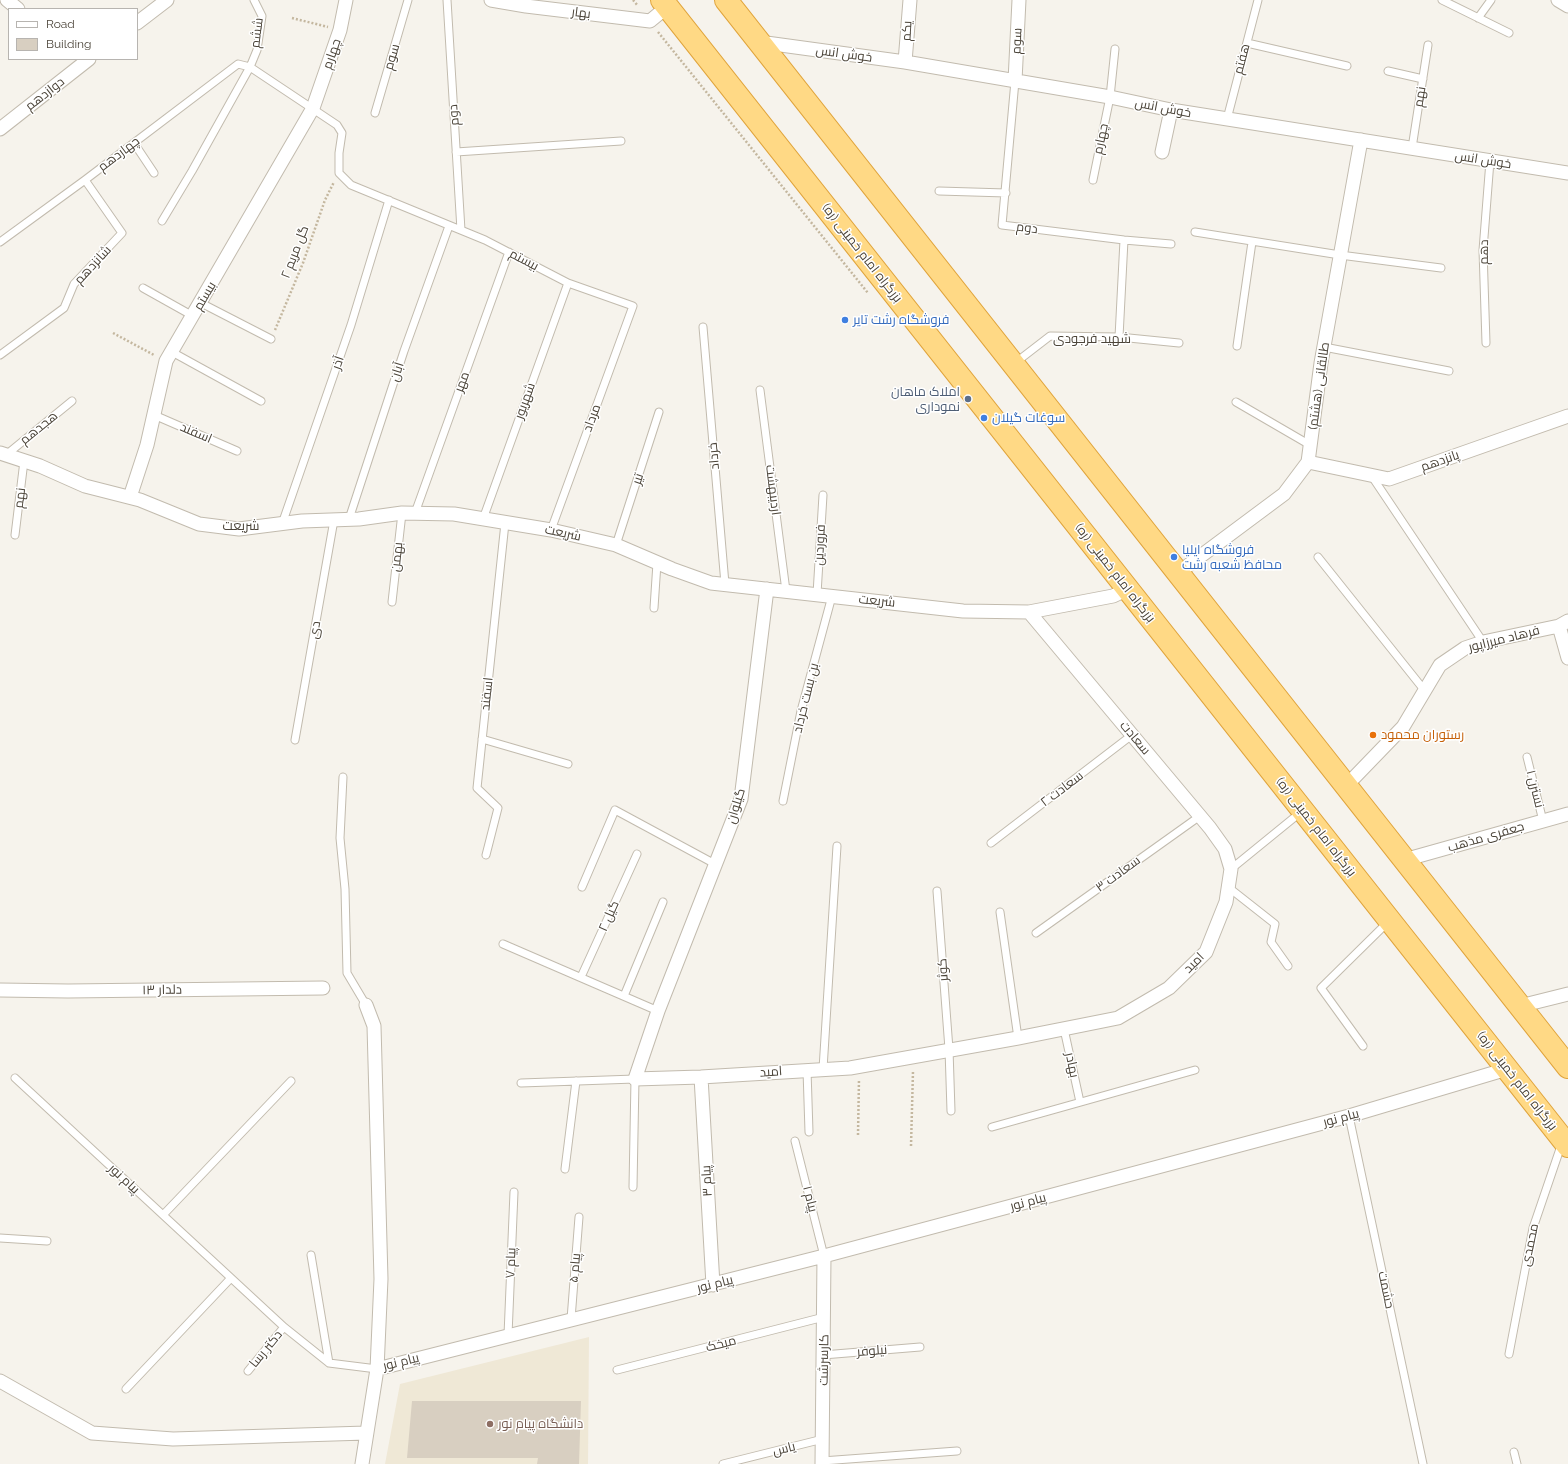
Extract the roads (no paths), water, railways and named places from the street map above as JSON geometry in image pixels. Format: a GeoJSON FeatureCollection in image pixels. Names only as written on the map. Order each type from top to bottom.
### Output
{"type":"FeatureCollection","features":[{"type":"Feature","properties":{"kind":"highway"},"geometry":{"type":"LineString","coordinates":[[726,0],[1568,1067]]}},
{"type":"Feature","properties":{"kind":"highway","name":"بزرگراه امام خمینی (ره)"},"geometry":{"type":"LineString","coordinates":[[665,3],[1565,1143]]}},
{"type":"Feature","properties":{"kind":"street"},"geometry":{"type":"LineString","coordinates":[[7,0],[17,8]]}},
{"type":"Feature","properties":{"kind":"street"},"geometry":{"type":"LineString","coordinates":[[138,22],[167,0]]}},
{"type":"Feature","properties":{"kind":"street","name":"چهارم"},"geometry":{"type":"LineString","coordinates":[[313,108],[340,30],[346,0]]}},
{"type":"Feature","properties":{"kind":"street","name":"بهار"},"geometry":{"type":"LineString","coordinates":[[491,0],[526,6],[650,21],[665,3]]}},
{"type":"Feature","properties":{"kind":"street","name":"یکم"},"geometry":{"type":"LineString","coordinates":[[905,62],[910,0]]}},
{"type":"Feature","properties":{"kind":"street","name":"سوم"},"geometry":{"type":"LineString","coordinates":[[1015,81],[1019,0]]}},
{"type":"Feature","properties":{"kind":"street"},"geometry":{"type":"LineString","coordinates":[[1558,0],[1568,6]]}},
{"type":"Feature","properties":{"kind":"street","name":"خوش انس"},"geometry":{"type":"LineString","coordinates":[[759,42],[905,62],[1110,97],[1171,110],[1568,174]]}},
{"type":"Feature","properties":{"kind":"street","name":"دوازدهم"},"geometry":{"type":"LineString","coordinates":[[1,127],[86,60]]}},
{"type":"Feature","properties":{"kind":"street","name":"بیستم"},"geometry":{"type":"LineString","coordinates":[[130,497],[147,445],[169,357],[313,108]]}},
{"type":"Feature","properties":{"kind":"street"},"geometry":{"type":"LineString","coordinates":[[1162,152],[1171,110]]}},
{"type":"Feature","properties":{"kind":"street","name":"طالقانی (هشتم)"},"geometry":{"type":"LineString","coordinates":[[1308,462],[1324,346],[1361,140]]}},
{"type":"Feature","properties":{"kind":"street","name":"پانزدهم"},"geometry":{"type":"LineString","coordinates":[[1308,462],[1389,478],[1568,416]]}},
{"type":"Feature","properties":{"kind":"street","name":"شریعت"},"geometry":{"type":"LineString","coordinates":[[3,454],[40,466],[85,486],[140,500],[199,524],[239,529],[302,520],[334,520],[409,513],[454,514],[551,530],[616,545],[657,563],[711,583],[963,611],[1029,612],[1113,596],[1128,589]]}},
{"type":"Feature","properties":{"kind":"street"},"geometry":{"type":"LineString","coordinates":[[1178,573],[1284,494],[1308,462]]}},
{"type":"Feature","properties":{"kind":"street","name":"گیلوان"},"geometry":{"type":"LineString","coordinates":[[635,1079],[658,1011],[741,799],[767,589]]}},
{"type":"Feature","properties":{"kind":"street","name":"سعادت"},"geometry":{"type":"LineString","coordinates":[[1029,612],[1200,816],[1225,849],[1232,870]]}},
{"type":"Feature","properties":{"kind":"street"},"geometry":{"type":"LineString","coordinates":[[1564,624],[1568,658]]}},
{"type":"Feature","properties":{"kind":"street","name":"فرهاد میرزاپور"},"geometry":{"type":"LineString","coordinates":[[1346,786],[1403,727],[1440,665],[1465,648],[1483,642],[1564,624]]}},
{"type":"Feature","properties":{"kind":"street","name":"جعفری مذهب"},"geometry":{"type":"LineString","coordinates":[[1404,860],[1568,814]]}},
{"type":"Feature","properties":{"kind":"street","name":"امید"},"geometry":{"type":"LineString","coordinates":[[635,1079],[701,1077],[859,1066],[1018,1038],[1118,1018],[1169,988],[1206,952],[1226,902],[1232,870]]}},
{"type":"Feature","properties":{"kind":"street","name":"دلدار ۱۳"},"geometry":{"type":"LineString","coordinates":[[0,990],[68,991],[323,988]]}},
{"type":"Feature","properties":{"kind":"street"},"geometry":{"type":"LineString","coordinates":[[1520,1006],[1568,994]]}},
{"type":"Feature","properties":{"kind":"street"},"geometry":{"type":"LineString","coordinates":[[362,1464],[377,1368],[381,1279],[374,1026],[366,1005]]}},
{"type":"Feature","properties":{"kind":"street","name":"پیام نور"},"geometry":{"type":"LineString","coordinates":[[377,1368],[824,1256],[1349,1116],[1507,1069]]}},
{"type":"Feature","properties":{"kind":"street","name":"پیام ۳"},"geometry":{"type":"LineString","coordinates":[[701,1077],[713,1285]]}},
{"type":"Feature","properties":{"kind":"street","name":"کارسرشت"},"geometry":{"type":"LineString","coordinates":[[822,1463],[824,1256]]}},
{"type":"Feature","properties":{"kind":"street"},"geometry":{"type":"LineString","coordinates":[[0,1381],[92,1433],[173,1439],[366,1433]]}},
{"type":"Feature","properties":{"kind":"lane","name":"ششم"},"geometry":{"type":"LineString","coordinates":[[162,221],[192,171],[250,67],[257,50],[262,16],[254,0]]}},
{"type":"Feature","properties":{"kind":"lane","name":"سوم"},"geometry":{"type":"LineString","coordinates":[[375,114],[408,0]]}},
{"type":"Feature","properties":{"kind":"lane","name":"دوم"},"geometry":{"type":"LineString","coordinates":[[447,0],[461,230]]}},
{"type":"Feature","properties":{"kind":"lane","name":"هفتم"},"geometry":{"type":"LineString","coordinates":[[1227,119],[1258,0]]}},
{"type":"Feature","properties":{"kind":"lane"},"geometry":{"type":"LineString","coordinates":[[1442,0],[1509,32]]}},
{"type":"Feature","properties":{"kind":"lane"},"geometry":{"type":"LineString","coordinates":[[1478,18],[1491,0]]}},
{"type":"Feature","properties":{"kind":"lane"},"geometry":{"type":"LineString","coordinates":[[1247,43],[1347,66]]}},
{"type":"Feature","properties":{"kind":"lane","name":"نهم"},"geometry":{"type":"LineString","coordinates":[[1412,148],[1428,45]]}},
{"type":"Feature","properties":{"kind":"lane","name":"چهارم"},"geometry":{"type":"LineString","coordinates":[[1093,180],[1110,97],[1115,49]]}},
{"type":"Feature","properties":{"kind":"lane","name":"چهاردهم"},"geometry":{"type":"LineString","coordinates":[[0,242],[85,180],[238,64],[250,67]]}},
{"type":"Feature","properties":{"kind":"lane"},"geometry":{"type":"LineString","coordinates":[[250,67],[313,108]]}},
{"type":"Feature","properties":{"kind":"lane"},"geometry":{"type":"LineString","coordinates":[[1388,71],[1423,79]]}},
{"type":"Feature","properties":{"kind":"lane","name":"دوم"},"geometry":{"type":"LineString","coordinates":[[1015,81],[1002,225],[1124,240],[1171,244]]}},
{"type":"Feature","properties":{"kind":"lane","name":"بیستم"},"geometry":{"type":"LineString","coordinates":[[313,108],[337,125],[342,133],[339,153],[339,173],[351,185],[461,230],[509,252],[568,283],[632,306]]}},
{"type":"Feature","properties":{"kind":"lane"},"geometry":{"type":"LineString","coordinates":[[456,152],[621,141]]}},
{"type":"Feature","properties":{"kind":"lane"},"geometry":{"type":"LineString","coordinates":[[134,143],[154,173]]}},
{"type":"Feature","properties":{"kind":"lane","name":"دهم"},"geometry":{"type":"LineString","coordinates":[[1486,343],[1483,250],[1490,161]]}},
{"type":"Feature","properties":{"kind":"lane","name":"شانزدهم"},"geometry":{"type":"LineString","coordinates":[[0,355],[64,308],[74,284],[122,233],[85,180]]}},
{"type":"Feature","properties":{"kind":"lane"},"geometry":{"type":"LineString","coordinates":[[939,191],[1006,193]]}},
{"type":"Feature","properties":{"kind":"lane","name":"آذر"},"geometry":{"type":"LineString","coordinates":[[282,524],[351,325],[389,200]]}},
{"type":"Feature","properties":{"kind":"lane","name":"آبان"},"geometry":{"type":"LineString","coordinates":[[349,519],[404,351],[449,226]]}},
{"type":"Feature","properties":{"kind":"lane"},"geometry":{"type":"LineString","coordinates":[[1195,232],[1340,255],[1442,268]]}},
{"type":"Feature","properties":{"kind":"lane"},"geometry":{"type":"LineString","coordinates":[[1119,337],[1124,240]]}},
{"type":"Feature","properties":{"kind":"lane"},"geometry":{"type":"LineString","coordinates":[[1237,346],[1252,242]]}},
{"type":"Feature","properties":{"kind":"lane","name":"مهر"},"geometry":{"type":"LineString","coordinates":[[409,513],[509,252]]}},
{"type":"Feature","properties":{"kind":"lane","name":"شهریور"},"geometry":{"type":"LineString","coordinates":[[483,519],[568,283]]}},
{"type":"Feature","properties":{"kind":"lane"},"geometry":{"type":"LineString","coordinates":[[142,288],[193,316]]}},
{"type":"Feature","properties":{"kind":"lane"},"geometry":{"type":"LineString","coordinates":[[201,303],[271,339]]}},
{"type":"Feature","properties":{"kind":"lane","name":"مرداد"},"geometry":{"type":"LineString","coordinates":[[551,530],[632,306]]}},
{"type":"Feature","properties":{"kind":"lane","name":"خرداد"},"geometry":{"type":"LineString","coordinates":[[703,327],[725,584]]}},
{"type":"Feature","properties":{"kind":"lane","name":"شهید فرجودی"},"geometry":{"type":"LineString","coordinates":[[1013,364],[1050,336],[1119,337],[1179,343]]}},
{"type":"Feature","properties":{"kind":"lane"},"geometry":{"type":"LineString","coordinates":[[1324,346],[1449,371]]}},
{"type":"Feature","properties":{"kind":"lane"},"geometry":{"type":"LineString","coordinates":[[169,357],[261,401]]}},
{"type":"Feature","properties":{"kind":"lane","name":"اردیبهشت"},"geometry":{"type":"LineString","coordinates":[[760,390],[786,591]]}},
{"type":"Feature","properties":{"kind":"lane","name":"هجدهم"},"geometry":{"type":"LineString","coordinates":[[3,454],[72,401]]}},
{"type":"Feature","properties":{"kind":"lane"},"geometry":{"type":"LineString","coordinates":[[1236,402],[1310,445]]}},
{"type":"Feature","properties":{"kind":"lane","name":"تیر"},"geometry":{"type":"LineString","coordinates":[[616,545],[660,412]]}},
{"type":"Feature","properties":{"kind":"lane","name":"اسفند"},"geometry":{"type":"LineString","coordinates":[[154,415],[237,451]]}},
{"type":"Feature","properties":{"kind":"lane","name":"نهم"},"geometry":{"type":"LineString","coordinates":[[15,535],[24,461]]}},
{"type":"Feature","properties":{"kind":"lane"},"geometry":{"type":"LineString","coordinates":[[1371,475],[1483,642]]}},
{"type":"Feature","properties":{"kind":"lane","name":"فروردین"},"geometry":{"type":"LineString","coordinates":[[817,594],[823,495]]}},
{"type":"Feature","properties":{"kind":"lane","name":"بهمن"},"geometry":{"type":"LineString","coordinates":[[392,602],[409,513]]}},
{"type":"Feature","properties":{"kind":"lane","name":"دی"},"geometry":{"type":"LineString","coordinates":[[295,740],[334,520]]}},
{"type":"Feature","properties":{"kind":"lane","name":"اسفند"},"geometry":{"type":"LineString","coordinates":[[486,855],[498,808],[477,788],[505,523]]}},
{"type":"Feature","properties":{"kind":"lane"},"geometry":{"type":"LineString","coordinates":[[1318,557],[1425,691]]}},
{"type":"Feature","properties":{"kind":"lane"},"geometry":{"type":"LineString","coordinates":[[654,608],[657,563]]}},
{"type":"Feature","properties":{"kind":"lane","name":"بن بست خرداد"},"geometry":{"type":"LineString","coordinates":[[783,801],[801,711],[832,596]]}},
{"type":"Feature","properties":{"kind":"lane","name":"سعادت ۲"},"geometry":{"type":"LineString","coordinates":[[991,843],[1132,735]]}},
{"type":"Feature","properties":{"kind":"lane"},"geometry":{"type":"LineString","coordinates":[[482,739],[568,764]]}},
{"type":"Feature","properties":{"kind":"lane","name":"نسترن ۱"},"geometry":{"type":"LineString","coordinates":[[1527,757],[1543,821]]}},
{"type":"Feature","properties":{"kind":"lane"},"geometry":{"type":"LineString","coordinates":[[343,777],[340,838],[345,889],[347,973],[366,1005]]}},
{"type":"Feature","properties":{"kind":"lane"},"geometry":{"type":"LineString","coordinates":[[582,887],[615,810],[715,864]]}},
{"type":"Feature","properties":{"kind":"lane"},"geometry":{"type":"LineString","coordinates":[[1232,870],[1303,811]]}},
{"type":"Feature","properties":{"kind":"lane","name":"سعادت ۳"},"geometry":{"type":"LineString","coordinates":[[1036,933],[1200,816]]}},
{"type":"Feature","properties":{"kind":"lane"},"geometry":{"type":"LineString","coordinates":[[823,1069],[837,846]]}},
{"type":"Feature","properties":{"kind":"lane","name":"گیل ۲"},"geometry":{"type":"LineString","coordinates":[[582,977],[637,854]]}},
{"type":"Feature","properties":{"kind":"lane"},"geometry":{"type":"LineString","coordinates":[[1228,887],[1275,924],[1271,942],[1288,966]]}},
{"type":"Feature","properties":{"kind":"lane","name":"کوثر"},"geometry":{"type":"LineString","coordinates":[[937,891],[952,1111]]}},
{"type":"Feature","properties":{"kind":"lane"},"geometry":{"type":"LineString","coordinates":[[624,996],[664,902]]}},
{"type":"Feature","properties":{"kind":"lane"},"geometry":{"type":"LineString","coordinates":[[1000,912],[1018,1038]]}},
{"type":"Feature","properties":{"kind":"lane"},"geometry":{"type":"LineString","coordinates":[[1362,1046],[1320,988],[1390,920]]}},
{"type":"Feature","properties":{"kind":"lane"},"geometry":{"type":"LineString","coordinates":[[504,944],[658,1011]]}},
{"type":"Feature","properties":{"kind":"lane","name":"بهادر"},"geometry":{"type":"LineString","coordinates":[[1064,1029],[1080,1102]]}},
{"type":"Feature","properties":{"kind":"lane"},"geometry":{"type":"LineString","coordinates":[[807,1070],[809,1132]]}},
{"type":"Feature","properties":{"kind":"lane"},"geometry":{"type":"LineString","coordinates":[[992,1127],[1195,1070]]}},
{"type":"Feature","properties":{"kind":"lane","name":"پیام نور"},"geometry":{"type":"LineString","coordinates":[[15,1078],[284,1327],[329,1362],[377,1368]]}},
{"type":"Feature","properties":{"kind":"lane"},"geometry":{"type":"LineString","coordinates":[[633,1187],[635,1079]]}},
{"type":"Feature","properties":{"kind":"lane","name":"امید"},"geometry":{"type":"LineString","coordinates":[[521,1083],[635,1079]]}},
{"type":"Feature","properties":{"kind":"lane"},"geometry":{"type":"LineString","coordinates":[[163,1215],[291,1081]]}},
{"type":"Feature","properties":{"kind":"lane"},"geometry":{"type":"LineString","coordinates":[[565,1169],[576,1081]]}},
{"type":"Feature","properties":{"kind":"lane","name":"حشمت"},"geometry":{"type":"LineString","coordinates":[[1349,1116],[1423,1464]]}},
{"type":"Feature","properties":{"kind":"lane","name":"پیام ۱"},"geometry":{"type":"LineString","coordinates":[[795,1141],[824,1256]]}},
{"type":"Feature","properties":{"kind":"lane","name":"محمدی"},"geometry":{"type":"LineString","coordinates":[[1509,1354],[1533,1228],[1565,1143]]}},
{"type":"Feature","properties":{"kind":"lane","name":"پیام ۷"},"geometry":{"type":"LineString","coordinates":[[508,1335],[514,1192]]}},
{"type":"Feature","properties":{"kind":"lane","name":"پیام ۵"},"geometry":{"type":"LineString","coordinates":[[571,1319],[580,1217]]}},
{"type":"Feature","properties":{"kind":"lane"},"geometry":{"type":"LineString","coordinates":[[0,1238],[48,1241]]}},
{"type":"Feature","properties":{"kind":"lane"},"geometry":{"type":"LineString","coordinates":[[311,1255],[329,1362]]}},
{"type":"Feature","properties":{"kind":"lane"},"geometry":{"type":"LineString","coordinates":[[126,1389],[231,1278]]}},
{"type":"Feature","properties":{"kind":"lane","name":"میخک"},"geometry":{"type":"LineString","coordinates":[[618,1370],[824,1317]]}},
{"type":"Feature","properties":{"kind":"lane","name":"دکتر رسا"},"geometry":{"type":"LineString","coordinates":[[248,1371],[284,1327]]}},
{"type":"Feature","properties":{"kind":"lane","name":"نیلوفر"},"geometry":{"type":"LineString","coordinates":[[824,1355],[920,1347]]}},
{"type":"Feature","properties":{"kind":"lane","name":"یاس"},"geometry":{"type":"LineString","coordinates":[[722,1464],[823,1439]]}},
{"type":"Feature","properties":{"kind":"lane"},"geometry":{"type":"LineString","coordinates":[[822,1463],[957,1451]]}},
{"type":"Feature","properties":{"kind":"lane"},"geometry":{"type":"LineString","coordinates":[[1514,1452],[1517,1464]]}},
{"type":"Feature","properties":{"kind":"place","name":"فروشگاه رشت تاير"},"geometry":{"type":"Point","coordinates":[845,320]}},
{"type":"Feature","properties":{"kind":"place","name":"املاک ماهان نموداری"},"geometry":{"type":"Point","coordinates":[968,399]}},
{"type":"Feature","properties":{"kind":"place","name":"سوغات گیلان"},"geometry":{"type":"Point","coordinates":[984,418]}},
{"type":"Feature","properties":{"kind":"place","name":"فروشگاه ایلیا محافظ شعبه رشت"},"geometry":{"type":"Point","coordinates":[1174,557]}},
{"type":"Feature","properties":{"kind":"place","name":"رستوران محمود"},"geometry":{"type":"Point","coordinates":[1373,735]}},
{"type":"Feature","properties":{"kind":"place","name":"دانشگاه پیام نور"},"geometry":{"type":"Point","coordinates":[490,1424]}}]}
